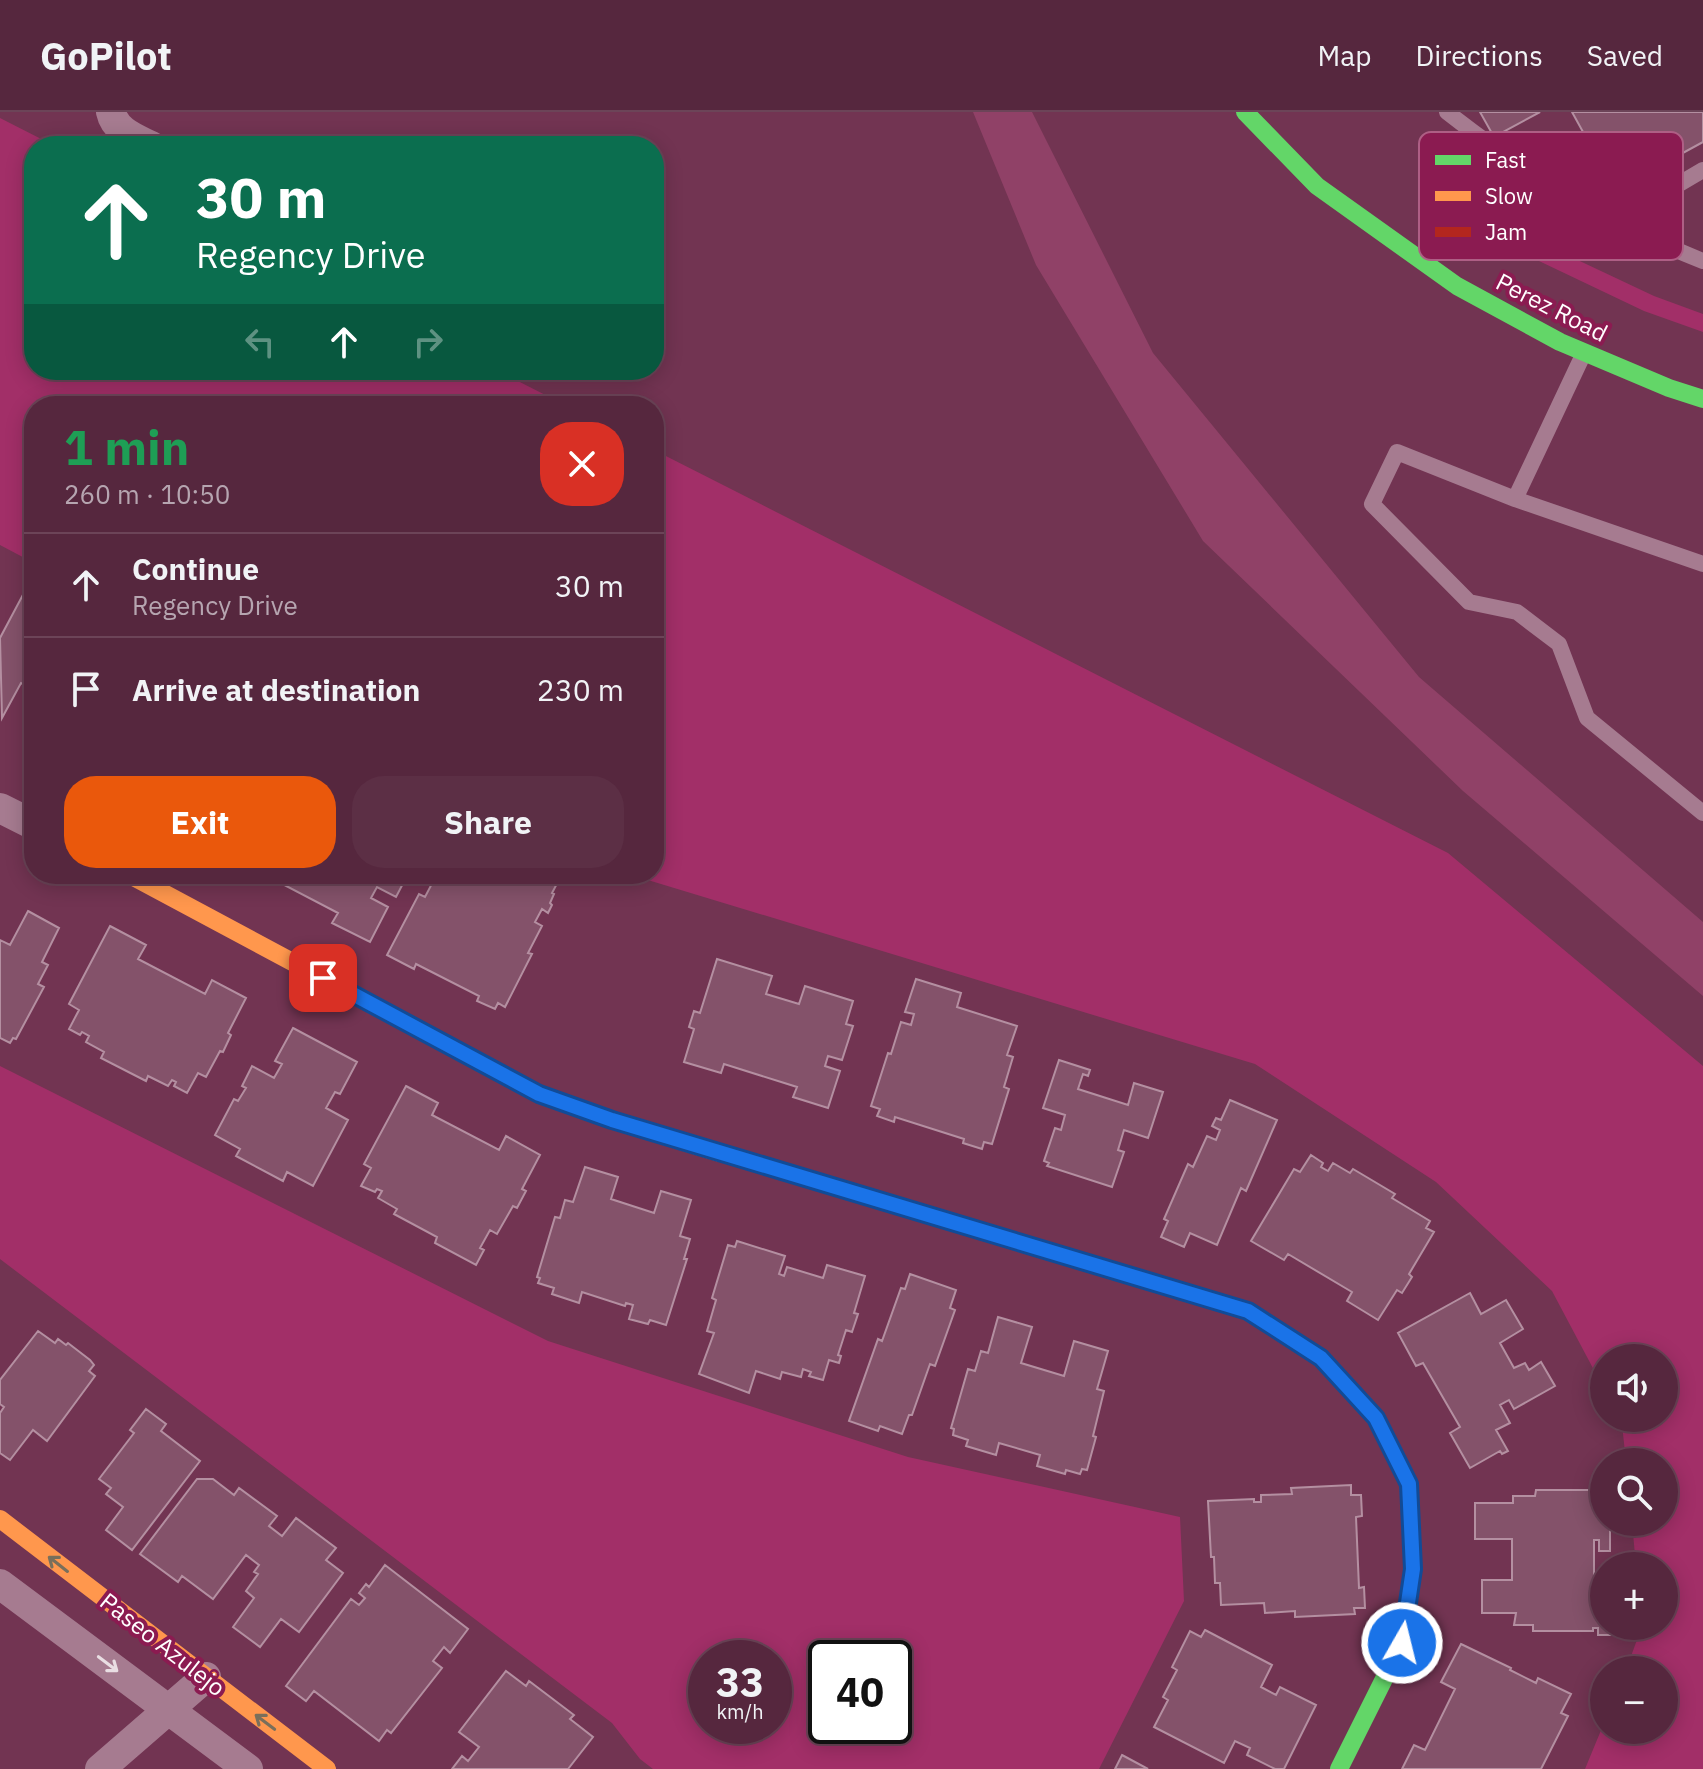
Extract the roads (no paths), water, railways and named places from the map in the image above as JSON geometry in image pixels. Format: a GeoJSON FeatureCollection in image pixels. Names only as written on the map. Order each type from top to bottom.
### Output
{"type":"FeatureCollection","features":[{"type":"Feature","properties":{"kind":"street"},"geometry":{"type":"LineString","coordinates":[[111,112],[113,121],[132,136]]}},
{"type":"Feature","properties":{"kind":"street","name":"Perez Road"},"geometry":{"type":"LineString","coordinates":[[1245,112],[1317,186],[1419,259]]}},
{"type":"Feature","properties":{"kind":"street","name":"Perez Road"},"geometry":{"type":"LineString","coordinates":[[1420,260],[1444,277],[1560,342],[1703,399]]}},
{"type":"Feature","properties":{"kind":"street"},"geometry":{"type":"LineString","coordinates":[[0,808],[24,820]]}},
{"type":"Feature","properties":{"kind":"street"},"geometry":{"type":"LineString","coordinates":[[147,884],[539,1094],[612,1120],[1248,1311],[1321,1358],[1376,1418],[1409,1484],[1413,1569],[1402,1643],[1339,1769]]}},
{"type":"Feature","properties":{"kind":"street","name":"Paseo Azulejo"},"geometry":{"type":"LineString","coordinates":[[0,1519],[327,1769]]}},
{"type":"Feature","properties":{"kind":"street","name":"Paseo Azulejo"},"geometry":{"type":"LineString","coordinates":[[0,1584],[248,1769]]}},
{"type":"Feature","properties":{"kind":"street"},"geometry":{"type":"LineString","coordinates":[[100,1769],[206,1677]]}},
{"type":"Feature","properties":{"kind":"lane"},"geometry":{"type":"LineString","coordinates":[[1447,112],[1472,132]]}},
{"type":"Feature","properties":{"kind":"lane"},"geometry":{"type":"LineString","coordinates":[[1683,182],[1703,170]]}},
{"type":"Feature","properties":{"kind":"lane"},"geometry":{"type":"LineString","coordinates":[[1683,253],[1703,261]]}},
{"type":"Feature","properties":{"kind":"lane"},"geometry":{"type":"LineString","coordinates":[[1515,499],[1584,353]]}},
{"type":"Feature","properties":{"kind":"lane"},"geometry":{"type":"LineString","coordinates":[[1703,564],[1515,499],[1397,452],[1372,504],[1469,602],[1517,612],[1559,644],[1587,718],[1703,813]]}}]}
